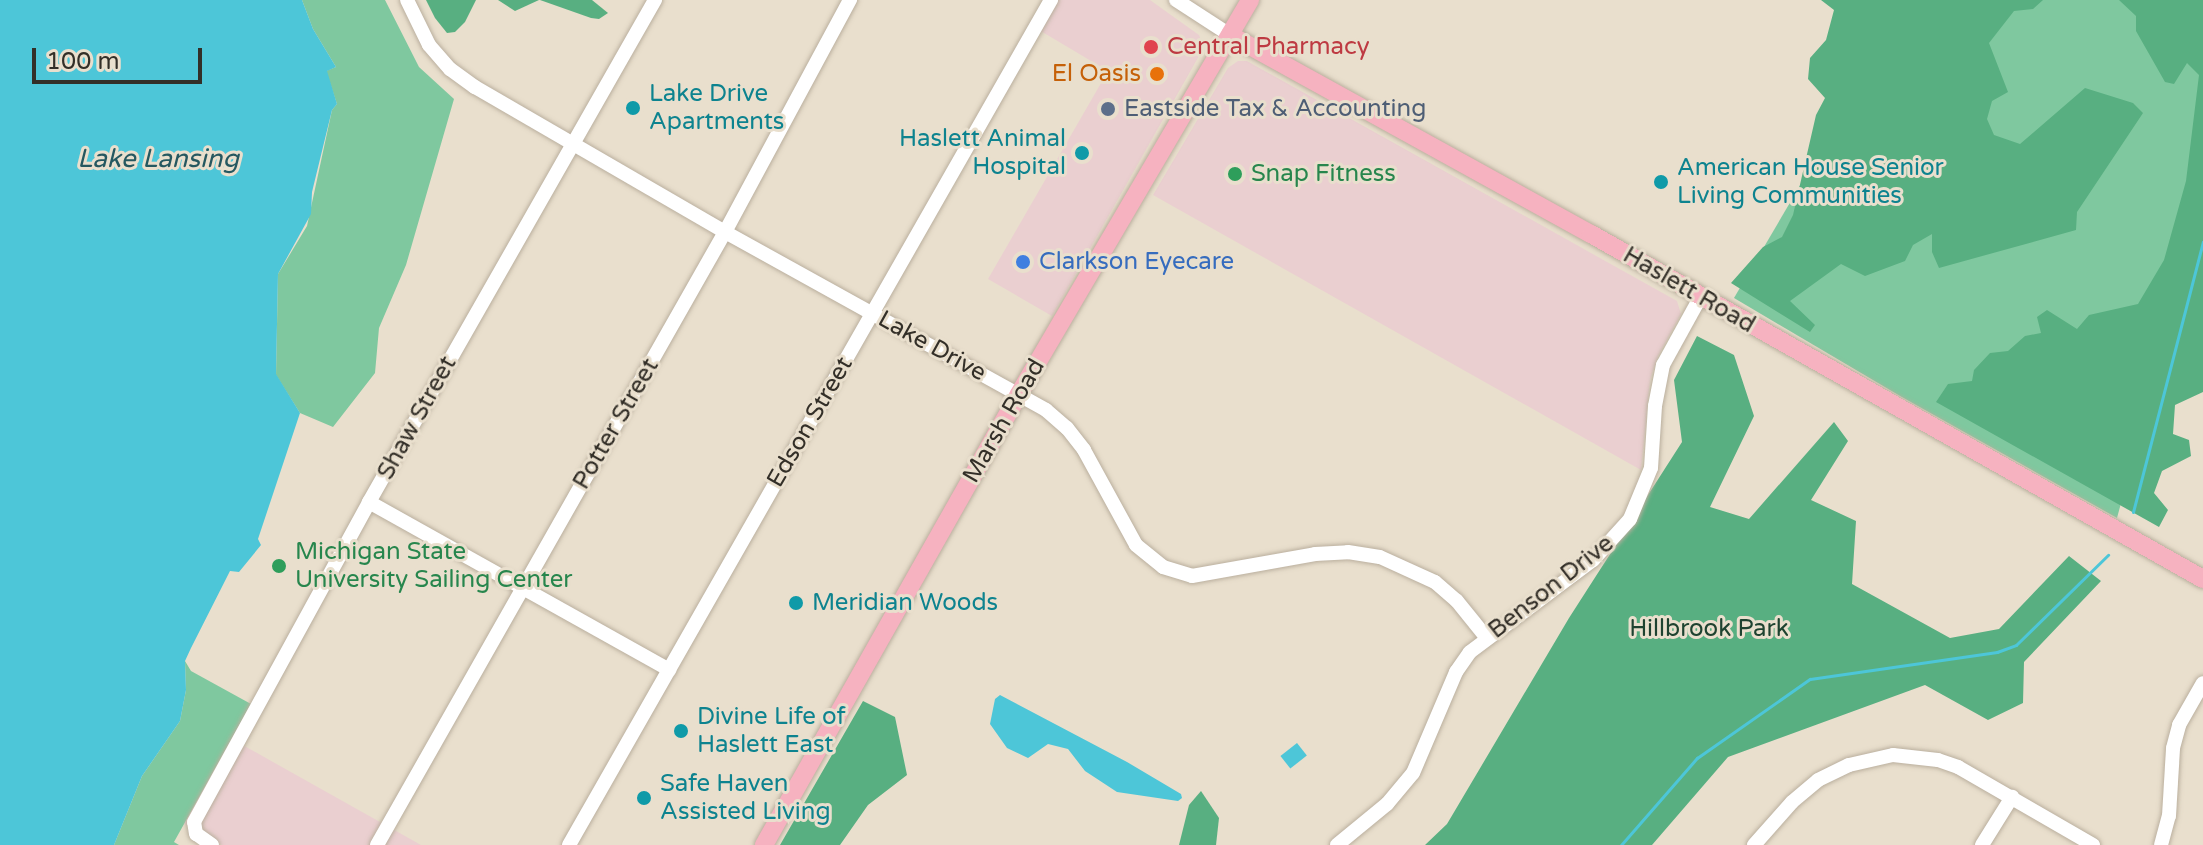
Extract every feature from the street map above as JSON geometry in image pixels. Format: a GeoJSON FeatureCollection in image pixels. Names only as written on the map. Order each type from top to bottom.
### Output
{"type":"FeatureCollection","features":[{"type":"Feature","properties":{"kind":"main road","name":"Marsh Road"},"geometry":{"type":"LineString","coordinates":[[764,845],[1019,394],[1250,0]]}},
{"type":"Feature","properties":{"kind":"main road","name":"Haslett Road"},"geometry":{"type":"LineString","coordinates":[[1230,35],[2203,579]]}},
{"type":"Feature","properties":{"kind":"street","name":"Lake Drive"},"geometry":{"type":"LineString","coordinates":[[407,0],[420,32],[450,69],[725,232],[1046,410],[1076,438],[1136,545],[1163,567],[1192,576],[1331,552],[1380,557],[1409,567],[1435,582],[1457,601],[1486,637]]}},
{"type":"Feature","properties":{"kind":"street","name":"Shaw Street"},"geometry":{"type":"LineString","coordinates":[[206,842],[194,831],[194,822],[369,502],[655,0]]}},
{"type":"Feature","properties":{"kind":"street","name":"Potter Street"},"geometry":{"type":"LineString","coordinates":[[377,845],[725,232],[850,0]]}},
{"type":"Feature","properties":{"kind":"street","name":"Edson Street"},"geometry":{"type":"LineString","coordinates":[[569,845],[1051,0]]}},
{"type":"Feature","properties":{"kind":"street","name":"Haslett Road"},"geometry":{"type":"LineString","coordinates":[[1176,0],[1230,35]]}},
{"type":"Feature","properties":{"kind":"street","name":"Benson Drive"},"geometry":{"type":"LineString","coordinates":[[1337,845],[1387,804],[1413,773],[1456,672],[1486,637],[1593,560],[1630,519],[1651,468],[1655,406],[1663,365],[1701,296]]}},
{"type":"Feature","properties":{"kind":"street"},"geometry":{"type":"LineString","coordinates":[[369,502],[669,670]]}},
{"type":"Feature","properties":{"kind":"street"},"geometry":{"type":"LineString","coordinates":[[2161,845],[2169,816],[2173,748],[2179,725],[2203,683]]}},
{"type":"Feature","properties":{"kind":"street"},"geometry":{"type":"LineString","coordinates":[[1754,845],[1804,790],[1832,772],[1870,759],[1915,756],[1958,767],[2093,845]]}},
{"type":"Feature","properties":{"kind":"street"},"geometry":{"type":"LineString","coordinates":[[1982,845],[2012,797]]}},
{"type":"Feature","properties":{"kind":"shaded area"},"geometry":{"type":"Polygon","coordinates":[[[1056,0],[1150,0],[1199,35],[1204,47],[1052,316],[988,279],[1108,71],[1039,30],[1056,0]]]}},
{"type":"Feature","properties":{"kind":"shaded area"},"geometry":{"type":"Polygon","coordinates":[[[1238,61],[1247,61],[1677,301],[1681,314],[1658,356],[1650,380],[1641,470],[1153,195],[1228,68],[1238,61]]]}},
{"type":"Feature","properties":{"kind":"shaded area"},"geometry":{"type":"Polygon","coordinates":[[[232,739],[421,845],[222,845],[184,824],[232,739]]]}},
{"type":"Feature","properties":{"kind":"green space"},"geometry":{"type":"Polygon","coordinates":[[[302,0],[385,0],[419,67],[454,99],[406,265],[379,328],[375,373],[333,427],[300,413],[276,375],[278,274],[307,226],[332,110],[337,104],[326,71],[336,67],[313,29],[302,0]]]}},
{"type":"Feature","properties":{"kind":"green space"},"geometry":{"type":"Polygon","coordinates":[[[426,0],[476,0],[465,22],[455,32],[447,33],[426,0]]]}},
{"type":"Feature","properties":{"kind":"green space"},"geometry":{"type":"Polygon","coordinates":[[[498,0],[539,0],[515,11],[498,0]]]}},
{"type":"Feature","properties":{"kind":"green space"},"geometry":{"type":"Polygon","coordinates":[[[540,0],[592,0],[608,13],[599,19],[591,18],[540,0]]]}},
{"type":"Feature","properties":{"kind":"green space"},"geometry":{"type":"Polygon","coordinates":[[[1821,0],[2043,0],[2033,9],[2014,11],[1989,43],[2008,92],[1992,101],[1987,119],[1994,135],[2020,144],[2085,88],[2133,103],[2143,113],[2077,212],[2076,230],[1939,268],[1932,252],[1932,234],[1913,245],[1905,261],[1865,276],[1841,264],[1790,301],[1815,325],[1810,332],[1731,283],[1763,247],[1782,237],[1793,215],[1816,115],[1825,98],[1808,79],[1810,58],[1826,40],[1834,10],[1821,0]]]}},
{"type":"Feature","properties":{"kind":"green space"},"geometry":{"type":"Polygon","coordinates":[[[1909,0],[2203,0],[2203,196],[2117,518],[1734,298],[1909,0]]]}},
{"type":"Feature","properties":{"kind":"green space"},"geometry":{"type":"Polygon","coordinates":[[[2119,0],[2203,0],[2203,392],[2175,405],[2173,434],[2189,440],[2191,456],[2162,471],[2154,493],[2168,510],[2159,527],[1936,402],[1948,384],[1972,381],[1974,370],[1990,353],[2008,351],[2025,336],[2041,333],[2037,317],[2047,310],[2077,329],[2089,315],[2138,304],[2164,260],[2186,181],[2199,75],[2187,63],[2174,84],[2165,82],[2136,31],[2136,16],[2119,0]]]}},
{"type":"Feature","properties":{"kind":"green space","name":"Hillbrook Park"},"geometry":{"type":"Polygon","coordinates":[[[1697,336],[1734,355],[1754,416],[1710,507],[1749,519],[1834,422],[1848,441],[1811,500],[1856,521],[1852,584],[1950,638],[1999,629],[2069,556],[2101,581],[2024,662],[2023,703],[1988,720],[1925,685],[1728,757],[1652,845],[1425,845],[1447,824],[1569,618],[1682,442],[1674,380],[1697,336]]]}},
{"type":"Feature","properties":{"kind":"green space"},"geometry":{"type":"Polygon","coordinates":[[[185,661],[191,671],[251,704],[174,842],[179,845],[114,845],[142,776],[180,721],[186,690],[185,661]]]}},
{"type":"Feature","properties":{"kind":"green space"},"geometry":{"type":"Polygon","coordinates":[[[863,701],[895,717],[907,775],[868,805],[840,845],[780,845],[863,701]]]}},
{"type":"Feature","properties":{"kind":"green space"},"geometry":{"type":"Polygon","coordinates":[[[1201,791],[1219,818],[1216,845],[1179,845],[1189,805],[1201,791]]]}},
{"type":"Feature","properties":{"kind":"water","name":"Lake Lansing"},"geometry":{"type":"Polygon","coordinates":[[[0,0],[302,0],[313,29],[336,67],[327,71],[337,104],[332,110],[312,192],[311,214],[278,274],[276,374],[300,413],[258,539],[261,545],[239,572],[230,571],[191,648],[185,661],[186,690],[180,721],[142,776],[114,845],[0,845],[0,0]]]}},
{"type":"Feature","properties":{"kind":"water"},"geometry":{"type":"Polygon","coordinates":[[[1000,695],[1127,762],[1181,794],[1182,798],[1178,801],[1117,792],[1085,771],[1068,749],[1048,744],[1028,758],[1007,748],[990,724],[995,699],[1000,695]]]}},
{"type":"Feature","properties":{"kind":"water"},"geometry":{"type":"Polygon","coordinates":[[[1297,743],[1307,756],[1290,769],[1280,756],[1297,743]]]}},
{"type":"Feature","properties":{"kind":"waterway"},"geometry":{"type":"LineString","coordinates":[[2133,512],[2203,242]]}},
{"type":"Feature","properties":{"kind":"waterway"},"geometry":{"type":"LineString","coordinates":[[1621,845],[1697,758],[1810,679],[1997,652],[2016,645],[2108,555]]}},
{"type":"Feature","properties":{"kind":"place","name":"Central Pharmacy"},"geometry":{"type":"Point","coordinates":[1151,47]}},
{"type":"Feature","properties":{"kind":"place","name":"El Oasis"},"geometry":{"type":"Point","coordinates":[1157,74]}},
{"type":"Feature","properties":{"kind":"place","name":"Lake Drive Apartments"},"geometry":{"type":"Point","coordinates":[633,108]}},
{"type":"Feature","properties":{"kind":"place","name":"Eastside Tax & Accounting"},"geometry":{"type":"Point","coordinates":[1108,109]}},
{"type":"Feature","properties":{"kind":"place","name":"Haslett Animal Hospital"},"geometry":{"type":"Point","coordinates":[1082,153]}},
{"type":"Feature","properties":{"kind":"place","name":"Snap Fitness"},"geometry":{"type":"Point","coordinates":[1235,174]}},
{"type":"Feature","properties":{"kind":"place","name":"American House Senior Living Communities"},"geometry":{"type":"Point","coordinates":[1661,182]}},
{"type":"Feature","properties":{"kind":"place","name":"Clarkson Eyecare"},"geometry":{"type":"Point","coordinates":[1023,262]}},
{"type":"Feature","properties":{"kind":"place","name":"Michigan State University Sailing Center"},"geometry":{"type":"Point","coordinates":[279,566]}},
{"type":"Feature","properties":{"kind":"place","name":"Meridian Woods"},"geometry":{"type":"Point","coordinates":[796,603]}},
{"type":"Feature","properties":{"kind":"place","name":"Divine Life of Haslett East"},"geometry":{"type":"Point","coordinates":[681,731]}},
{"type":"Feature","properties":{"kind":"place","name":"Safe Haven Assisted Living"},"geometry":{"type":"Point","coordinates":[644,798]}}]}
